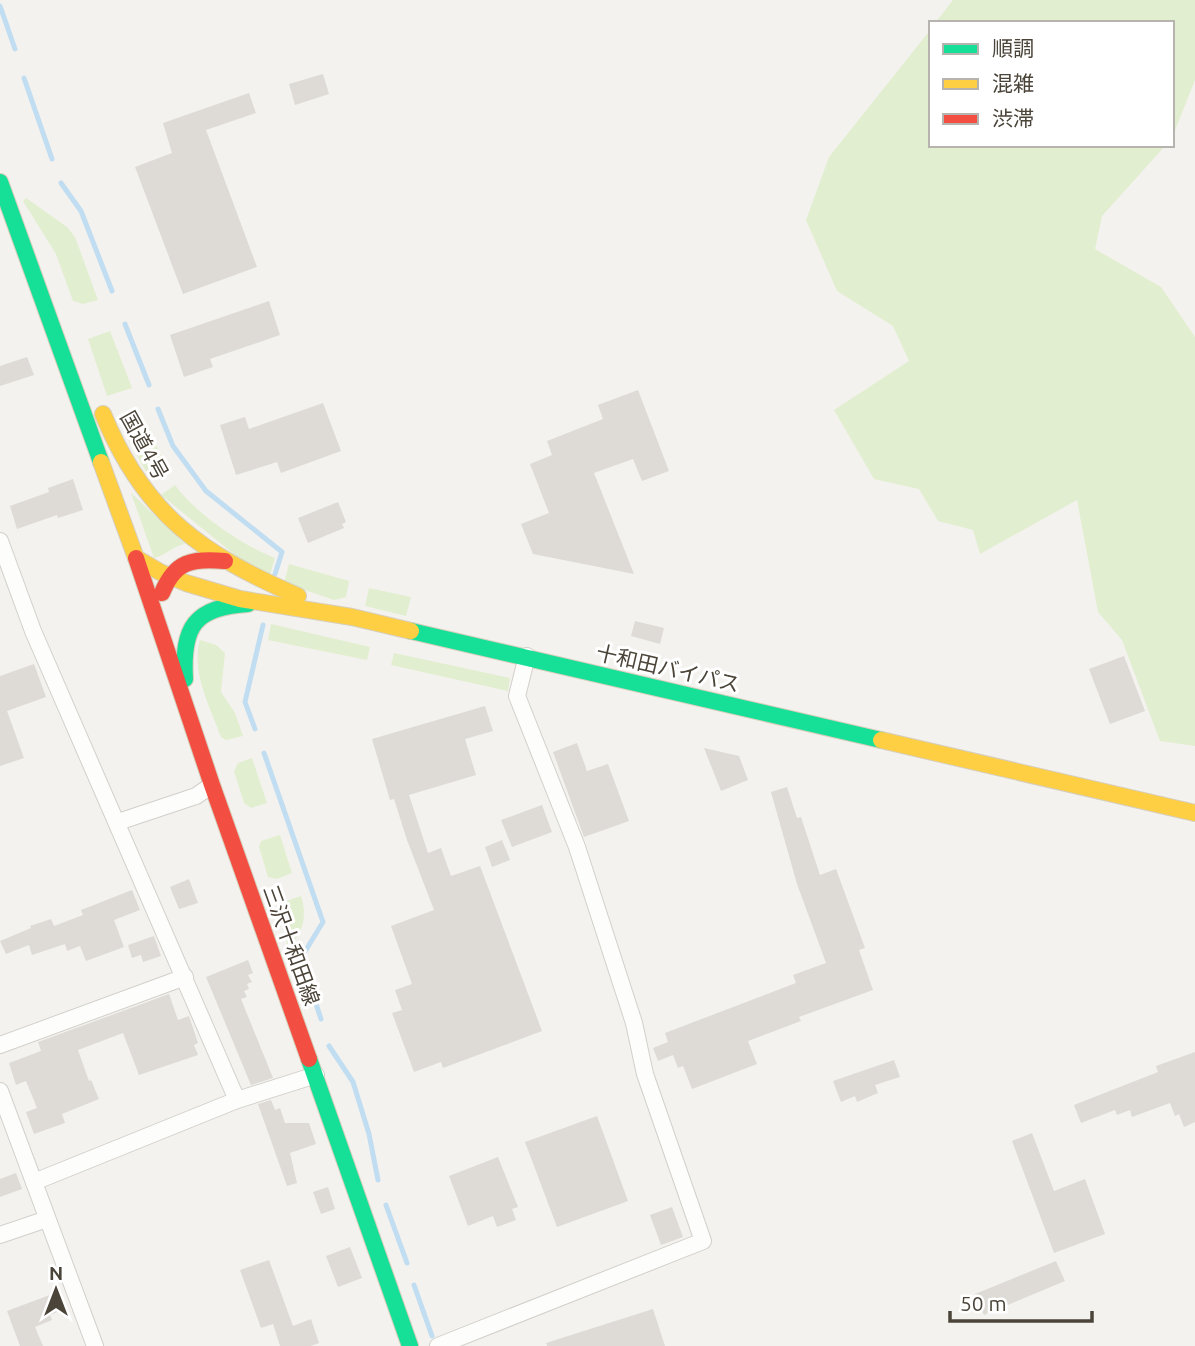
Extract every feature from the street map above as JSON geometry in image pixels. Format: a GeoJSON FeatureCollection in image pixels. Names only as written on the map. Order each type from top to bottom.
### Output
{"type":"FeatureCollection","features":[{"type":"Feature","properties":{"kind":"main road","name":"国道4号"},"geometry":{"type":"LineString","coordinates":[[3,190],[49,276],[74,341]]}},
{"type":"Feature","properties":{"kind":"main road","name":"国道4号"},"geometry":{"type":"LineString","coordinates":[[3,190],[136,558]]}},
{"type":"Feature","properties":{"kind":"main road","name":"国道4号"},"geometry":{"type":"LineString","coordinates":[[95,393],[115,444],[140,486],[174,523],[225,561],[262,581],[352,617]]}},
{"type":"Feature","properties":{"kind":"main road","name":"十和田バイパス"},"geometry":{"type":"LineString","coordinates":[[136,558],[158,573],[229,596],[352,617],[527,656],[1195,813]]}},
{"type":"Feature","properties":{"kind":"main road","name":"三沢十和田線"},"geometry":{"type":"LineString","coordinates":[[136,558],[212,785],[409,1343]]}},
{"type":"Feature","properties":{"kind":"main road"},"geometry":{"type":"LineString","coordinates":[[159,626],[161,595],[176,568],[196,559],[225,561]]}},
{"type":"Feature","properties":{"kind":"main road"},"geometry":{"type":"LineString","coordinates":[[188,712],[183,647],[195,621],[205,611],[217,607],[274,605]]}},
{"type":"Feature","properties":{"kind":"street"},"geometry":{"type":"LineString","coordinates":[[0,541],[33,631],[237,1100]]}},
{"type":"Feature","properties":{"kind":"street"},"geometry":{"type":"LineString","coordinates":[[438,1346],[703,1241],[645,1074],[634,1023],[577,847],[517,696],[527,656]]}},
{"type":"Feature","properties":{"kind":"street"},"geometry":{"type":"LineString","coordinates":[[118,822],[196,796],[212,785]]}},
{"type":"Feature","properties":{"kind":"street"},"geometry":{"type":"LineString","coordinates":[[0,1045],[185,977]]}},
{"type":"Feature","properties":{"kind":"street"},"geometry":{"type":"LineString","coordinates":[[34,1181],[237,1100],[316,1075]]}},
{"type":"Feature","properties":{"kind":"street"},"geometry":{"type":"LineString","coordinates":[[0,1091],[4,1114],[34,1181],[95,1346]]}},
{"type":"Feature","properties":{"kind":"street"},"geometry":{"type":"LineString","coordinates":[[0,1235],[47,1219]]}},
{"type":"Feature","properties":{"kind":"street"},"geometry":{"type":"LineString","coordinates":[[390,1346],[409,1343]]}},
{"type":"Feature","properties":{"kind":"green space"},"geometry":{"type":"Polygon","coordinates":[[[953,0],[1195,0],[1195,80],[1174,133],[1174,21],[937,21],[953,0]]]}},
{"type":"Feature","properties":{"kind":"green space"},"geometry":{"type":"Polygon","coordinates":[[[929,32],[929,147],[1164,147],[1102,216],[1095,249],[1161,287],[1195,337],[1195,746],[1160,741],[1122,640],[1098,612],[1077,500],[980,554],[973,530],[938,521],[919,489],[874,479],[834,410],[909,361],[893,326],[837,291],[806,220],[829,157],[929,32]]]}},
{"type":"Feature","properties":{"kind":"green space"},"geometry":{"type":"Polygon","coordinates":[[[26,198],[67,227],[75,237],[98,300],[83,304],[73,301],[56,254],[23,201],[26,198]]]}},
{"type":"Feature","properties":{"kind":"green space"},"geometry":{"type":"Polygon","coordinates":[[[110,331],[132,388],[107,396],[88,339],[110,331]]]}},
{"type":"Feature","properties":{"kind":"green space"},"geometry":{"type":"Polygon","coordinates":[[[143,420],[168,469],[153,479],[148,475],[123,430],[143,420]]]}},
{"type":"Feature","properties":{"kind":"green space"},"geometry":{"type":"Polygon","coordinates":[[[175,485],[195,507],[220,527],[275,558],[270,575],[251,568],[161,495],[175,485]]]}},
{"type":"Feature","properties":{"kind":"green space"},"geometry":{"type":"Polygon","coordinates":[[[131,493],[185,544],[154,558],[131,493]]]}},
{"type":"Feature","properties":{"kind":"green space"},"geometry":{"type":"Polygon","coordinates":[[[289,564],[349,581],[346,597],[334,600],[284,583],[289,564]]]}},
{"type":"Feature","properties":{"kind":"green space"},"geometry":{"type":"Polygon","coordinates":[[[369,588],[411,597],[406,616],[365,606],[369,588]]]}},
{"type":"Feature","properties":{"kind":"green space"},"geometry":{"type":"Polygon","coordinates":[[[271,624],[370,647],[367,660],[268,640],[271,624]]]}},
{"type":"Feature","properties":{"kind":"green space"},"geometry":{"type":"Polygon","coordinates":[[[200,640],[216,645],[225,653],[221,692],[235,713],[243,736],[226,740],[221,737],[200,676],[200,640]]]}},
{"type":"Feature","properties":{"kind":"green space"},"geometry":{"type":"Polygon","coordinates":[[[394,653],[510,678],[508,691],[391,665],[394,653]]]}},
{"type":"Feature","properties":{"kind":"green space"},"geometry":{"type":"Polygon","coordinates":[[[252,758],[267,803],[251,808],[244,803],[234,771],[238,763],[252,758]]]}},
{"type":"Feature","properties":{"kind":"green space"},"geometry":{"type":"Polygon","coordinates":[[[280,835],[292,873],[277,879],[268,877],[259,847],[261,841],[280,835]]]}},
{"type":"Feature","properties":{"kind":"green space"},"geometry":{"type":"Polygon","coordinates":[[[301,896],[303,923],[298,936],[288,947],[281,919],[283,902],[301,896]]]}},
{"type":"Feature","properties":{"kind":"building"},"geometry":{"type":"Polygon","coordinates":[[[323,74],[329,94],[295,105],[289,84],[323,74]]]}},
{"type":"Feature","properties":{"kind":"building"},"geometry":{"type":"Polygon","coordinates":[[[249,93],[256,113],[206,130],[257,267],[183,294],[135,167],[172,153],[163,123],[249,93]]]}},
{"type":"Feature","properties":{"kind":"building"},"geometry":{"type":"Polygon","coordinates":[[[269,301],[280,335],[210,359],[213,367],[184,377],[170,335],[269,301]]]}},
{"type":"Feature","properties":{"kind":"building"},"geometry":{"type":"Polygon","coordinates":[[[27,357],[34,375],[0,386],[0,366],[27,357]]]}},
{"type":"Feature","properties":{"kind":"building"},"geometry":{"type":"Polygon","coordinates":[[[638,390],[669,471],[642,481],[633,459],[594,473],[634,574],[533,554],[521,524],[549,513],[530,464],[552,455],[547,441],[603,419],[598,405],[638,390]]]}},
{"type":"Feature","properties":{"kind":"building"},"geometry":{"type":"Polygon","coordinates":[[[323,403],[341,451],[281,473],[277,462],[236,475],[220,425],[245,417],[249,429],[323,403]]]}},
{"type":"Feature","properties":{"kind":"building"},"geometry":{"type":"Polygon","coordinates":[[[73,479],[83,510],[58,518],[57,515],[17,529],[10,506],[49,492],[48,488],[73,479]]]}},
{"type":"Feature","properties":{"kind":"building"},"geometry":{"type":"Polygon","coordinates":[[[338,502],[346,522],[342,524],[344,528],[308,543],[298,518],[338,502]]]}},
{"type":"Feature","properties":{"kind":"building"},"geometry":{"type":"Polygon","coordinates":[[[635,621],[664,628],[660,644],[631,636],[635,621]]]}},
{"type":"Feature","properties":{"kind":"building"},"geometry":{"type":"Polygon","coordinates":[[[1124,656],[1145,711],[1110,724],[1089,669],[1124,656]]]}},
{"type":"Feature","properties":{"kind":"building"},"geometry":{"type":"Polygon","coordinates":[[[34,664],[46,697],[7,711],[24,758],[0,766],[0,676],[34,664]]]}},
{"type":"Feature","properties":{"kind":"building"},"geometry":{"type":"Polygon","coordinates":[[[485,706],[493,731],[465,739],[476,775],[409,795],[428,853],[441,848],[451,876],[480,866],[542,1031],[443,1068],[441,1062],[414,1072],[392,1013],[402,1010],[395,990],[412,984],[391,926],[434,910],[394,799],[390,800],[372,739],[485,706]]]}},
{"type":"Feature","properties":{"kind":"building"},"geometry":{"type":"Polygon","coordinates":[[[577,743],[587,771],[608,764],[629,821],[584,837],[553,752],[577,743]]]}},
{"type":"Feature","properties":{"kind":"building"},"geometry":{"type":"Polygon","coordinates":[[[704,748],[739,756],[748,780],[721,791],[704,748]]]}},
{"type":"Feature","properties":{"kind":"building"},"geometry":{"type":"Polygon","coordinates":[[[787,787],[797,818],[801,817],[820,875],[836,869],[865,948],[859,950],[873,990],[799,1017],[801,1021],[748,1041],[757,1064],[692,1089],[683,1066],[678,1068],[673,1055],[658,1061],[653,1048],[668,1042],[665,1033],[796,983],[793,975],[826,963],[797,884],[771,792],[787,787]]]}},
{"type":"Feature","properties":{"kind":"building"},"geometry":{"type":"Polygon","coordinates":[[[542,805],[552,832],[512,847],[501,820],[542,805]]]}},
{"type":"Feature","properties":{"kind":"building"},"geometry":{"type":"Polygon","coordinates":[[[502,840],[510,860],[492,867],[485,847],[502,840]]]}},
{"type":"Feature","properties":{"kind":"building"},"geometry":{"type":"Polygon","coordinates":[[[189,879],[198,903],[179,909],[170,887],[189,879]]]}},
{"type":"Feature","properties":{"kind":"building"},"geometry":{"type":"Polygon","coordinates":[[[132,890],[140,910],[114,920],[124,947],[86,961],[80,946],[67,951],[65,944],[32,955],[29,945],[6,954],[0,941],[51,919],[54,926],[83,915],[81,910],[132,890]]]}},
{"type":"Feature","properties":{"kind":"building"},"geometry":{"type":"Polygon","coordinates":[[[154,936],[161,956],[143,962],[141,955],[132,958],[128,945],[154,936]]]}},
{"type":"Feature","properties":{"kind":"building"},"geometry":{"type":"Polygon","coordinates":[[[248,960],[253,973],[248,975],[252,982],[247,984],[249,989],[244,991],[247,997],[241,999],[273,1078],[251,1085],[206,977],[248,960]]]}},
{"type":"Feature","properties":{"kind":"building"},"geometry":{"type":"Polygon","coordinates":[[[169,994],[178,1020],[189,1016],[198,1043],[194,1045],[198,1055],[139,1075],[123,1033],[78,1050],[89,1081],[91,1080],[99,1099],[62,1114],[65,1123],[34,1134],[26,1112],[37,1108],[26,1081],[16,1085],[9,1063],[41,1051],[38,1042],[169,994]]]}},
{"type":"Feature","properties":{"kind":"building"},"geometry":{"type":"Polygon","coordinates":[[[1195,1052],[1195,1122],[1184,1127],[1179,1114],[1175,1116],[1170,1103],[1132,1117],[1130,1110],[1117,1115],[1115,1110],[1081,1123],[1074,1105],[1158,1072],[1156,1066],[1195,1052]]]}},
{"type":"Feature","properties":{"kind":"building"},"geometry":{"type":"Polygon","coordinates":[[[894,1060],[900,1077],[875,1085],[878,1093],[857,1102],[855,1096],[841,1102],[833,1081],[894,1060]]]}},
{"type":"Feature","properties":{"kind":"building"},"geometry":{"type":"Polygon","coordinates":[[[271,1100],[275,1110],[280,1108],[285,1123],[309,1123],[316,1144],[290,1153],[297,1183],[287,1186],[258,1104],[271,1100]]]}},
{"type":"Feature","properties":{"kind":"building"},"geometry":{"type":"Polygon","coordinates":[[[597,1116],[628,1201],[557,1227],[525,1142],[597,1116]]]}},
{"type":"Feature","properties":{"kind":"building"},"geometry":{"type":"Polygon","coordinates":[[[1032,1133],[1054,1191],[1085,1179],[1105,1234],[1054,1253],[1012,1141],[1032,1133]]]}},
{"type":"Feature","properties":{"kind":"building"},"geometry":{"type":"Polygon","coordinates":[[[498,1157],[518,1207],[512,1209],[516,1220],[497,1227],[493,1216],[468,1226],[449,1176],[498,1157]]]}},
{"type":"Feature","properties":{"kind":"building"},"geometry":{"type":"Polygon","coordinates":[[[16,1173],[22,1189],[0,1197],[0,1179],[16,1173]]]}},
{"type":"Feature","properties":{"kind":"building"},"geometry":{"type":"Polygon","coordinates":[[[328,1187],[335,1209],[321,1214],[313,1192],[328,1187]]]}},
{"type":"Feature","properties":{"kind":"building"},"geometry":{"type":"Polygon","coordinates":[[[672,1207],[683,1237],[661,1245],[650,1215],[672,1207]]]}},
{"type":"Feature","properties":{"kind":"building"},"geometry":{"type":"Polygon","coordinates":[[[350,1247],[362,1278],[338,1287],[326,1256],[350,1247]]]}},
{"type":"Feature","properties":{"kind":"building"},"geometry":{"type":"Polygon","coordinates":[[[269,1260],[293,1326],[311,1319],[319,1343],[311,1346],[280,1346],[273,1324],[261,1328],[240,1270],[269,1260]]]}},
{"type":"Feature","properties":{"kind":"building"},"geometry":{"type":"Polygon","coordinates":[[[1056,1261],[1065,1281],[984,1315],[975,1294],[1056,1261]]]}},
{"type":"Feature","properties":{"kind":"building"},"geometry":{"type":"Polygon","coordinates":[[[55,1293],[62,1310],[50,1315],[52,1320],[35,1327],[43,1346],[20,1346],[7,1311],[55,1293]]]}},
{"type":"Feature","properties":{"kind":"building"},"geometry":{"type":"Polygon","coordinates":[[[653,1309],[665,1346],[547,1346],[546,1343],[653,1309]]]}},
{"type":"Feature","properties":{"kind":"waterway"},"geometry":{"type":"LineString","coordinates":[[0,6],[15,49]]}},
{"type":"Feature","properties":{"kind":"waterway"},"geometry":{"type":"LineString","coordinates":[[24,78],[52,159]]}},
{"type":"Feature","properties":{"kind":"waterway"},"geometry":{"type":"LineString","coordinates":[[61,183],[81,211],[112,291]]}},
{"type":"Feature","properties":{"kind":"waterway"},"geometry":{"type":"LineString","coordinates":[[125,324],[149,385]]}},
{"type":"Feature","properties":{"kind":"waterway"},"geometry":{"type":"LineString","coordinates":[[158,409],[173,446],[206,491],[282,552],[275,574]]}},
{"type":"Feature","properties":{"kind":"waterway"},"geometry":{"type":"LineString","coordinates":[[255,729],[245,702],[263,625]]}},
{"type":"Feature","properties":{"kind":"waterway"},"geometry":{"type":"LineString","coordinates":[[264,753],[323,922],[301,958],[321,1019]]}},
{"type":"Feature","properties":{"kind":"waterway"},"geometry":{"type":"LineString","coordinates":[[329,1046],[353,1082],[369,1134],[378,1180]]}},
{"type":"Feature","properties":{"kind":"waterway"},"geometry":{"type":"LineString","coordinates":[[386,1205],[407,1263]]}},
{"type":"Feature","properties":{"kind":"waterway"},"geometry":{"type":"LineString","coordinates":[[414,1285],[432,1336]]}},
{"type":"Feature","properties":{"kind":"traffic: fast"},"geometry":{"type":"LineString","coordinates":[[0,182],[101,462]]}},
{"type":"Feature","properties":{"kind":"traffic: fast"},"geometry":{"type":"LineString","coordinates":[[185,679],[186,646],[195,623],[215,610],[248,604]]}},
{"type":"Feature","properties":{"kind":"traffic: fast"},"geometry":{"type":"LineString","coordinates":[[411,631],[881,740]]}},
{"type":"Feature","properties":{"kind":"traffic: fast"},"geometry":{"type":"LineString","coordinates":[[309,1059],[410,1346]]}},
{"type":"Feature","properties":{"kind":"traffic: slow"},"geometry":{"type":"LineString","coordinates":[[103,414],[137,479],[179,527],[232,564],[298,596]]}},
{"type":"Feature","properties":{"kind":"traffic: slow"},"geometry":{"type":"LineString","coordinates":[[101,462],[136,558],[160,572],[186,583],[240,599],[352,617],[411,631]]}},
{"type":"Feature","properties":{"kind":"traffic: slow"},"geometry":{"type":"LineString","coordinates":[[881,740],[1195,813]]}},
{"type":"Feature","properties":{"kind":"traffic: jam"},"geometry":{"type":"LineString","coordinates":[[136,558],[212,785],[309,1059]]}},
{"type":"Feature","properties":{"kind":"traffic: jam"},"geometry":{"type":"LineString","coordinates":[[162,593],[173,574],[186,564],[203,560],[225,561]]}}]}
